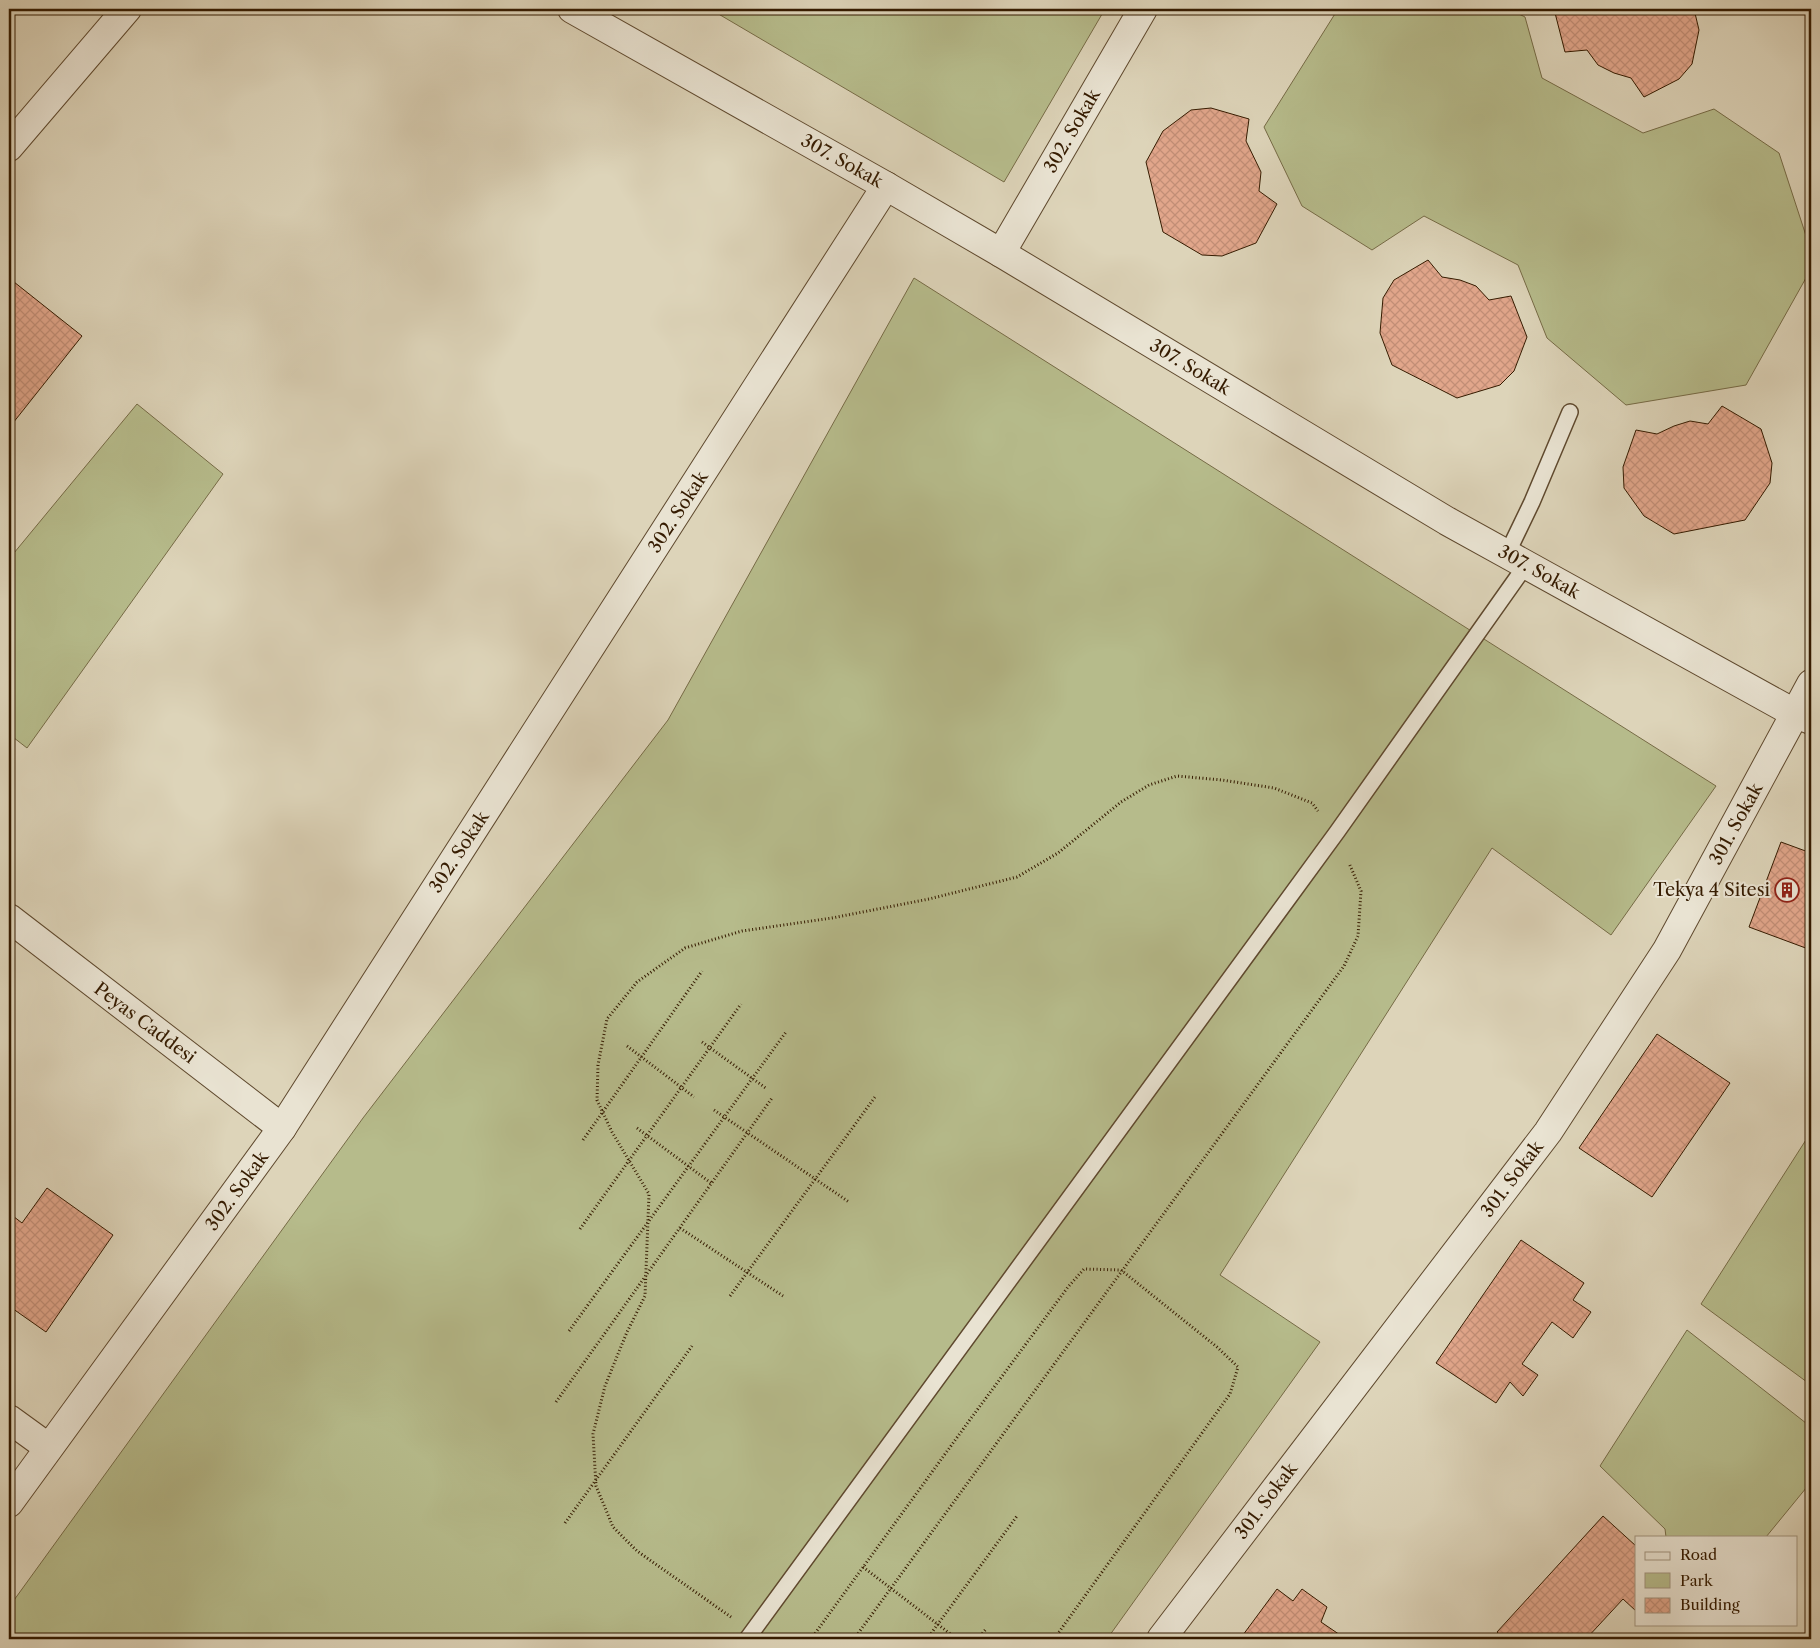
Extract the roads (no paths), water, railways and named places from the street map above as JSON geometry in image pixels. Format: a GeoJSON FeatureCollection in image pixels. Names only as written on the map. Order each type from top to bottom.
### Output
{"type":"FeatureCollection","features":[{"type":"Feature","properties":{"kind":"street"},"geometry":{"type":"LineString","coordinates":[[9,147],[127,9]]}},
{"type":"Feature","properties":{"kind":"street","name":"307. Sokak"},"geometry":{"type":"LineString","coordinates":[[572,9],[1001,253],[1447,521],[1804,717]]}},
{"type":"Feature","properties":{"kind":"street","name":"302. Sokak"},"geometry":{"type":"LineString","coordinates":[[1001,253],[1143,9]]}},
{"type":"Feature","properties":{"kind":"street","name":"302. Sokak"},"geometry":{"type":"LineString","coordinates":[[9,1503],[282,1128],[886,186]]}},
{"type":"Feature","properties":{"kind":"street","name":"301. Sokak"},"geometry":{"type":"LineString","coordinates":[[1161,1639],[1548,1132],[1667,950],[1804,717],[1811,684]]}},
{"type":"Feature","properties":{"kind":"street","name":"Peyas Caddesi"},"geometry":{"type":"LineString","coordinates":[[9,918],[282,1128]]}},
{"type":"Feature","properties":{"kind":"street"},"geometry":{"type":"LineString","coordinates":[[9,1419],[49,1448]]}},
{"type":"Feature","properties":{"kind":"lane"},"geometry":{"type":"LineString","coordinates":[[750,1636],[1337,832],[1517,559],[1532,502],[1570,412]]}},
{"type":"Feature","properties":{"kind":"place","name":"Tekya 4 Sitesi"},"geometry":{"type":"Point","coordinates":[1787,890]}}]}
